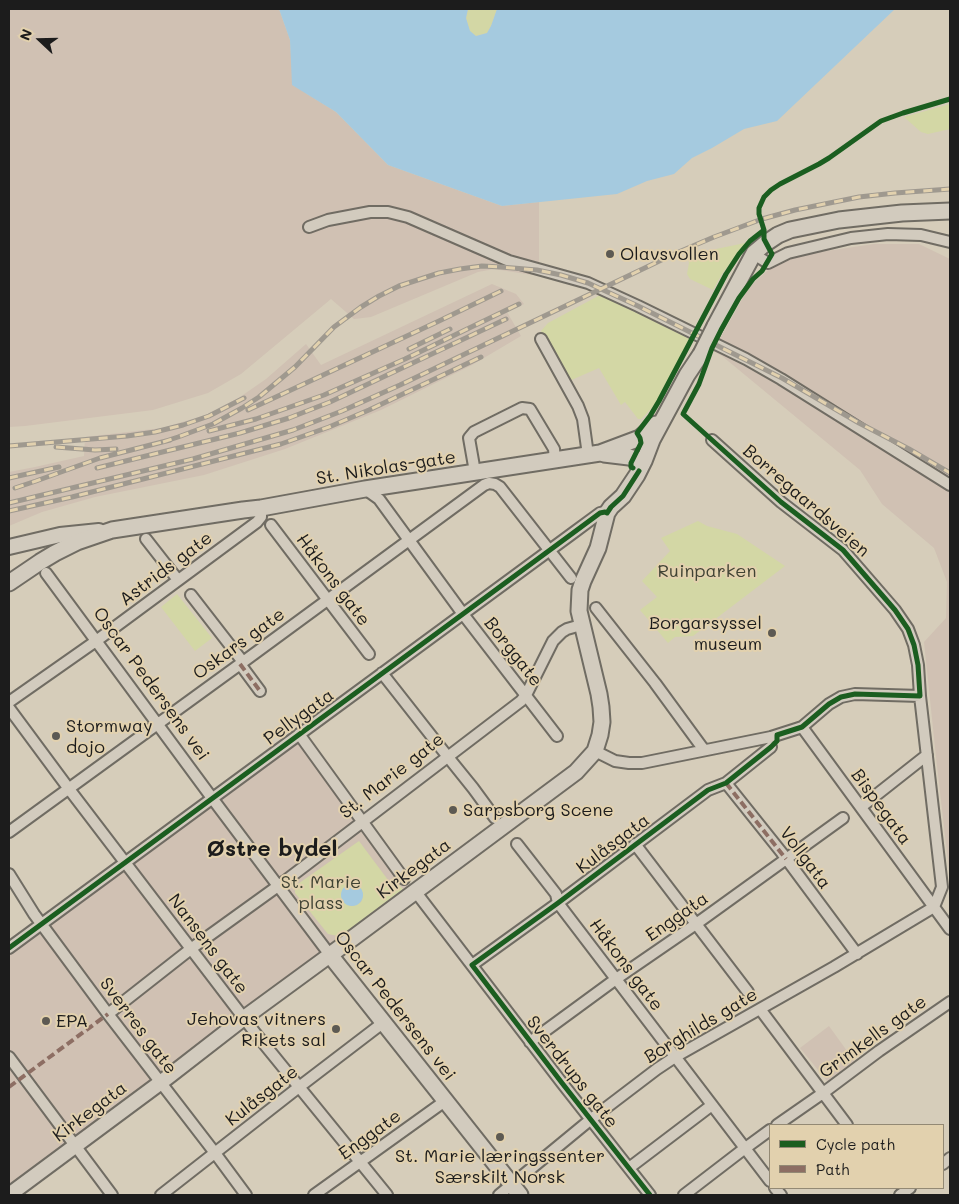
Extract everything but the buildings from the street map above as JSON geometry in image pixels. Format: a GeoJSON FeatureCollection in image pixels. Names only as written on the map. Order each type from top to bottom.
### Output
{"type":"FeatureCollection","features":[{"type":"Feature","properties":{"kind":"main road"},"geometry":{"type":"LineString","coordinates":[[644,461],[659,442],[738,281],[757,256],[806,227],[872,216],[950,211]]}},
{"type":"Feature","properties":{"kind":"main road"},"geometry":{"type":"LineString","coordinates":[[595,752],[602,722],[601,708],[581,625],[579,611],[580,590],[598,548],[607,513],[630,487],[644,461],[652,440],[687,375],[701,354]]}},
{"type":"Feature","properties":{"kind":"main road","name":"St. Nikolas-gate"},"geometry":{"type":"LineString","coordinates":[[9,583],[55,553],[78,542],[112,530],[594,454],[640,438],[672,406]]}},
{"type":"Feature","properties":{"kind":"main road","name":"St. Nikolas-gate"},"geometry":{"type":"LineString","coordinates":[[594,454],[629,457],[644,461]]}},
{"type":"Feature","properties":{"kind":"main road","name":"Kirkegata"},"geometry":{"type":"LineString","coordinates":[[330,954],[576,772],[595,752]]}},
{"type":"Feature","properties":{"kind":"main road","name":"Oscar Pedersens vei"},"geometry":{"type":"LineString","coordinates":[[330,954],[516,1190]]}},
{"type":"Feature","properties":{"kind":"street"},"geometry":{"type":"LineString","coordinates":[[309,227],[328,220],[370,212],[388,212],[408,217],[509,261],[588,283],[746,359],[950,485]]}},
{"type":"Feature","properties":{"kind":"street"},"geometry":{"type":"LineString","coordinates":[[757,256],[768,263],[788,253],[851,238],[888,234],[921,235],[950,242]]}},
{"type":"Feature","properties":{"kind":"street"},"geometry":{"type":"LineString","coordinates":[[541,339],[578,406],[594,454]]}},
{"type":"Feature","properties":{"kind":"street"},"geometry":{"type":"LineString","coordinates":[[475,472],[469,438],[474,432],[522,408],[530,409],[554,449],[555,460]]}},
{"type":"Feature","properties":{"kind":"street","name":"Borregaardsveien"},"geometry":{"type":"LineString","coordinates":[[712,440],[781,502],[843,550],[896,610],[908,629],[918,665],[942,887],[934,907]]}},
{"type":"Feature","properties":{"kind":"street","name":"Oskars gate"},"geometry":{"type":"LineString","coordinates":[[9,832],[242,663],[478,488],[489,483],[500,487],[549,550]]}},
{"type":"Feature","properties":{"kind":"street","name":"Borggate"},"geometry":{"type":"LineString","coordinates":[[365,489],[379,499],[463,614],[557,736]]}},
{"type":"Feature","properties":{"kind":"street","name":"Astrids gate"},"geometry":{"type":"LineString","coordinates":[[9,702],[96,641],[257,522],[261,517],[261,508]]}},
{"type":"Feature","properties":{"kind":"street","name":"Pellygata"},"geometry":{"type":"LineString","coordinates":[[9,948],[549,550],[600,513],[607,513]]}},
{"type":"Feature","properties":{"kind":"street","name":"Håkons gate"},"geometry":{"type":"LineString","coordinates":[[272,525],[369,654]]}},
{"type":"Feature","properties":{"kind":"street"},"geometry":{"type":"LineString","coordinates":[[9,547],[60,534],[112,530]]}},
{"type":"Feature","properties":{"kind":"street"},"geometry":{"type":"LineString","coordinates":[[146,539],[178,580]]}},
{"type":"Feature","properties":{"kind":"street"},"geometry":{"type":"LineString","coordinates":[[549,550],[571,578]]}},
{"type":"Feature","properties":{"kind":"street","name":"Oscar Pedersens vei"},"geometry":{"type":"LineString","coordinates":[[46,573],[330,954]]}},
{"type":"Feature","properties":{"kind":"street"},"geometry":{"type":"LineString","coordinates":[[192,595],[260,691]]}},
{"type":"Feature","properties":{"kind":"street"},"geometry":{"type":"LineString","coordinates":[[596,608],[655,683],[704,750]]}},
{"type":"Feature","properties":{"kind":"street","name":"St. Marie gate"},"geometry":{"type":"LineString","coordinates":[[108,1014],[192,948],[279,885],[522,701],[553,640],[562,632],[581,625]]}},
{"type":"Feature","properties":{"kind":"street"},"geometry":{"type":"LineString","coordinates":[[382,673],[495,818]]}},
{"type":"Feature","properties":{"kind":"street"},"geometry":{"type":"LineString","coordinates":[[595,752],[615,761],[629,764],[642,762],[771,737],[802,727],[829,704],[841,697],[855,694],[920,696]]}},
{"type":"Feature","properties":{"kind":"street","name":"Nansens gate"},"geometry":{"type":"LineString","coordinates":[[9,708],[68,789],[244,1018],[387,1195]]}},
{"type":"Feature","properties":{"kind":"street","name":"Bispegata"},"geometry":{"type":"LineString","coordinates":[[802,727],[934,907]]}},
{"type":"Feature","properties":{"kind":"street"},"geometry":{"type":"LineString","coordinates":[[299,734],[404,879]]}},
{"type":"Feature","properties":{"kind":"street","name":"Kulåsgata"},"geometry":{"type":"LineString","coordinates":[[472,965],[708,790],[726,783],[771,747]]}},
{"type":"Feature","properties":{"kind":"street"},"geometry":{"type":"LineString","coordinates":[[861,807],[927,755]]}},
{"type":"Feature","properties":{"kind":"street","name":"Vollgata"},"geometry":{"type":"LineString","coordinates":[[726,783],[857,954]]}},
{"type":"Feature","properties":{"kind":"street","name":"Enggata"},"geometry":{"type":"LineString","coordinates":[[530,1042],[843,818]]}},
{"type":"Feature","properties":{"kind":"street","name":"Håkons gate"},"geometry":{"type":"LineString","coordinates":[[517,844],[556,894],[558,903],[769,1180]]}},
{"type":"Feature","properties":{"kind":"street"},"geometry":{"type":"LineString","coordinates":[[635,844],[748,992]]}},
{"type":"Feature","properties":{"kind":"street","name":"Sverres gate"},"geometry":{"type":"LineString","coordinates":[[9,874],[42,924],[108,1014],[246,1195]]}},
{"type":"Feature","properties":{"kind":"street","name":"Sverdrups gate"},"geometry":{"type":"LineString","coordinates":[[415,891],[590,1120],[650,1195]]}},
{"type":"Feature","properties":{"kind":"street"},"geometry":{"type":"LineString","coordinates":[[934,907],[950,929]]}},
{"type":"Feature","properties":{"kind":"street","name":"Borghilds gate"},"geometry":{"type":"LineString","coordinates":[[499,1195],[516,1190],[590,1120],[675,1057],[857,954],[934,907]]}},
{"type":"Feature","properties":{"kind":"street","name":"Kirkegata"},"geometry":{"type":"LineString","coordinates":[[9,1195],[330,954]]}},
{"type":"Feature","properties":{"kind":"street","name":"Grimkells gate"},"geometry":{"type":"LineString","coordinates":[[846,1124],[823,1093],[950,1002]]}},
{"type":"Feature","properties":{"kind":"street"},"geometry":{"type":"LineString","coordinates":[[760,1009],[823,1093],[778,1124]]}},
{"type":"Feature","properties":{"kind":"street","name":"Kulåsgate"},"geometry":{"type":"LineString","coordinates":[[161,1195],[384,1022]]}},
{"type":"Feature","properties":{"kind":"street"},"geometry":{"type":"LineString","coordinates":[[9,1057],[112,1195]]}},
{"type":"Feature","properties":{"kind":"street","name":"Enggate"},"geometry":{"type":"LineString","coordinates":[[314,1195],[445,1100]]}},
{"type":"Feature","properties":{"kind":"street"},"geometry":{"type":"LineString","coordinates":[[629,1168],[712,1105]]}},
{"type":"Feature","properties":{"kind":"street"},"geometry":{"type":"LineString","coordinates":[[684,1195],[769,1131]]}},
{"type":"Feature","properties":{"kind":"shaded area"},"geometry":{"type":"Polygon","coordinates":[[[9,9],[279,9],[290,40],[293,85],[336,112],[388,165],[502,206],[539,202],[539,276],[494,269],[478,272],[371,317],[354,319],[331,299],[241,374],[208,393],[153,410],[9,427],[9,9]]]}},
{"type":"Feature","properties":{"kind":"shaded area"},"geometry":{"type":"Polygon","coordinates":[[[874,244],[919,244],[950,259],[950,879],[924,642],[946,618],[947,582],[934,548],[882,504],[860,470],[722,356],[713,351],[749,287],[776,263],[799,255],[874,244]]]}},
{"type":"Feature","properties":{"kind":"shaded area"},"geometry":{"type":"Polygon","coordinates":[[[492,284],[516,294],[524,304],[507,312],[521,336],[472,365],[381,410],[285,449],[204,475],[95,497],[42,512],[9,526],[9,472],[84,456],[85,437],[162,428],[206,415],[240,397],[266,379],[306,344],[321,365],[492,284]]]}},
{"type":"Feature","properties":{"kind":"shaded area"},"geometry":{"type":"Polygon","coordinates":[[[299,734],[410,887],[9,1188],[9,948],[299,734]]]}},
{"type":"Feature","properties":{"kind":"shaded area"},"geometry":{"type":"Polygon","coordinates":[[[829,1026],[855,1062],[827,1081],[800,1048],[829,1026]]]}},
{"type":"Feature","properties":{"kind":"green space"},"geometry":{"type":"Polygon","coordinates":[[[468,9],[497,9],[487,33],[476,36],[470,32],[466,18],[468,9]]]}},
{"type":"Feature","properties":{"kind":"green space"},"geometry":{"type":"Polygon","coordinates":[[[950,104],[950,129],[928,134],[921,132],[904,117],[950,104]]]}},
{"type":"Feature","properties":{"kind":"green space"},"geometry":{"type":"Polygon","coordinates":[[[745,243],[722,274],[713,290],[690,279],[687,274],[688,259],[716,249],[745,243]]]}},
{"type":"Feature","properties":{"kind":"green space"},"geometry":{"type":"Polygon","coordinates":[[[600,295],[690,339],[655,404],[641,419],[638,419],[625,402],[621,405],[599,368],[569,381],[541,331],[548,323],[600,295]]]}},
{"type":"Feature","properties":{"kind":"green space","name":"Ruinparken"},"geometry":{"type":"Polygon","coordinates":[[[698,521],[707,526],[737,534],[785,566],[693,636],[675,637],[668,643],[640,610],[657,597],[642,581],[670,551],[661,538],[698,521]]]}},
{"type":"Feature","properties":{"kind":"green space"},"geometry":{"type":"Polygon","coordinates":[[[177,594],[212,638],[195,651],[161,607],[177,594]]]}},
{"type":"Feature","properties":{"kind":"green space","name":"St. Marie plass"},"geometry":{"type":"Polygon","coordinates":[[[359,841],[394,888],[399,885],[403,889],[338,936],[328,934],[295,893],[295,886],[359,841]],[[356,885],[346,886],[348,905],[352,906],[361,902],[363,895],[361,889],[356,885]]]}},
{"type":"Feature","properties":{"kind":"water"},"geometry":{"type":"Polygon","coordinates":[[[279,9],[468,9],[466,18],[470,31],[476,36],[487,33],[497,9],[895,9],[777,121],[744,129],[692,158],[674,174],[647,181],[617,194],[502,206],[388,165],[336,112],[292,85],[290,40],[279,9]]]}},
{"type":"Feature","properties":{"kind":"water"},"geometry":{"type":"Polygon","coordinates":[[[352,884],[360,887],[363,895],[360,903],[352,906],[344,903],[341,895],[344,887],[352,884]]]}},
{"type":"Feature","properties":{"kind":"railway"},"geometry":{"type":"LineString","coordinates":[[9,503],[193,459],[293,430],[400,385],[674,254],[762,219],[859,197],[950,189]]}},
{"type":"Feature","properties":{"kind":"railway"},"geometry":{"type":"LineString","coordinates":[[163,442],[213,424],[259,397],[295,367],[334,327],[379,296],[399,286],[439,273],[482,266],[537,270],[588,283],[782,378],[950,473]]}},
{"type":"Feature","properties":{"kind":"railway"},"geometry":{"type":"LineString","coordinates":[[248,410],[501,291]]}},
{"type":"Feature","properties":{"kind":"railway"},"geometry":{"type":"LineString","coordinates":[[209,431],[256,419],[324,395],[405,359],[519,304]]}},
{"type":"Feature","properties":{"kind":"railway"},"geometry":{"type":"LineString","coordinates":[[97,468],[240,433],[289,418],[330,402],[506,319]]}},
{"type":"Feature","properties":{"kind":"railway"},"geometry":{"type":"LineString","coordinates":[[409,349],[450,329]]}},
{"type":"Feature","properties":{"kind":"railway"},"geometry":{"type":"LineString","coordinates":[[9,511],[281,444],[369,410],[481,357]]}},
{"type":"Feature","properties":{"kind":"railway"},"geometry":{"type":"LineString","coordinates":[[9,446],[155,432],[209,416],[244,398]]}},
{"type":"Feature","properties":{"kind":"railway"},"geometry":{"type":"LineString","coordinates":[[15,488],[100,458],[170,440]]}},
{"type":"Feature","properties":{"kind":"railway"},"geometry":{"type":"LineString","coordinates":[[56,447],[95,450],[116,449]]}},
{"type":"Feature","properties":{"kind":"railway"},"geometry":{"type":"LineString","coordinates":[[9,478],[59,467]]}},
{"type":"Feature","properties":{"kind":"marked path"},"geometry":{"type":"LineString","coordinates":[[240,664],[260,691]]}},
{"type":"Feature","properties":{"kind":"marked path"},"geometry":{"type":"LineString","coordinates":[[726,783],[786,859]]}},
{"type":"Feature","properties":{"kind":"marked path"},"geometry":{"type":"LineString","coordinates":[[9,1087],[108,1014]]}},
{"type":"Feature","properties":{"kind":"cycle path"},"geometry":{"type":"LineString","coordinates":[[650,1195],[472,965],[708,790],[726,783],[771,747],[777,741],[777,735],[802,727],[829,704],[841,697],[855,694],[920,696],[918,665],[914,645],[908,629],[895,610],[843,550],[781,502],[683,414],[699,384],[712,348],[721,330],[739,298],[753,279],[762,271],[772,254],[764,239],[764,230],[759,214],[759,208],[764,197],[780,184],[829,158],[881,121],[950,99]]}},
{"type":"Feature","properties":{"kind":"cycle path"},"geometry":{"type":"LineString","coordinates":[[633,468],[631,463],[641,443],[637,433],[659,401],[726,274],[750,241],[764,230]]}},
{"type":"Feature","properties":{"kind":"cycle path"},"geometry":{"type":"LineString","coordinates":[[9,948],[600,513],[607,513],[623,496],[639,471]]}},
{"type":"Feature","properties":{"kind":"place","name":"Olavsvollen"},"geometry":{"type":"Point","coordinates":[610,254]}},
{"type":"Feature","properties":{"kind":"place","name":"Borgarsyssel museum"},"geometry":{"type":"Point","coordinates":[772,633]}},
{"type":"Feature","properties":{"kind":"place","name":"Stormway dojo"},"geometry":{"type":"Point","coordinates":[56,736]}},
{"type":"Feature","properties":{"kind":"place","name":"Sarpsborg Scene"},"geometry":{"type":"Point","coordinates":[453,810]}},
{"type":"Feature","properties":{"kind":"place","name":"EPA"},"geometry":{"type":"Point","coordinates":[46,1021]}},
{"type":"Feature","properties":{"kind":"place","name":"Jehovas vitners Rikets sal"},"geometry":{"type":"Point","coordinates":[336,1029]}},
{"type":"Feature","properties":{"kind":"place","name":"St. Marie læringssenter Særskilt Norsk"},"geometry":{"type":"Point","coordinates":[500,1137]}},
{"type":"Feature","properties":{"kind":"district","name":"Østre bydel"},"geometry":{"type":"Point","coordinates":[272,849]}}]}
